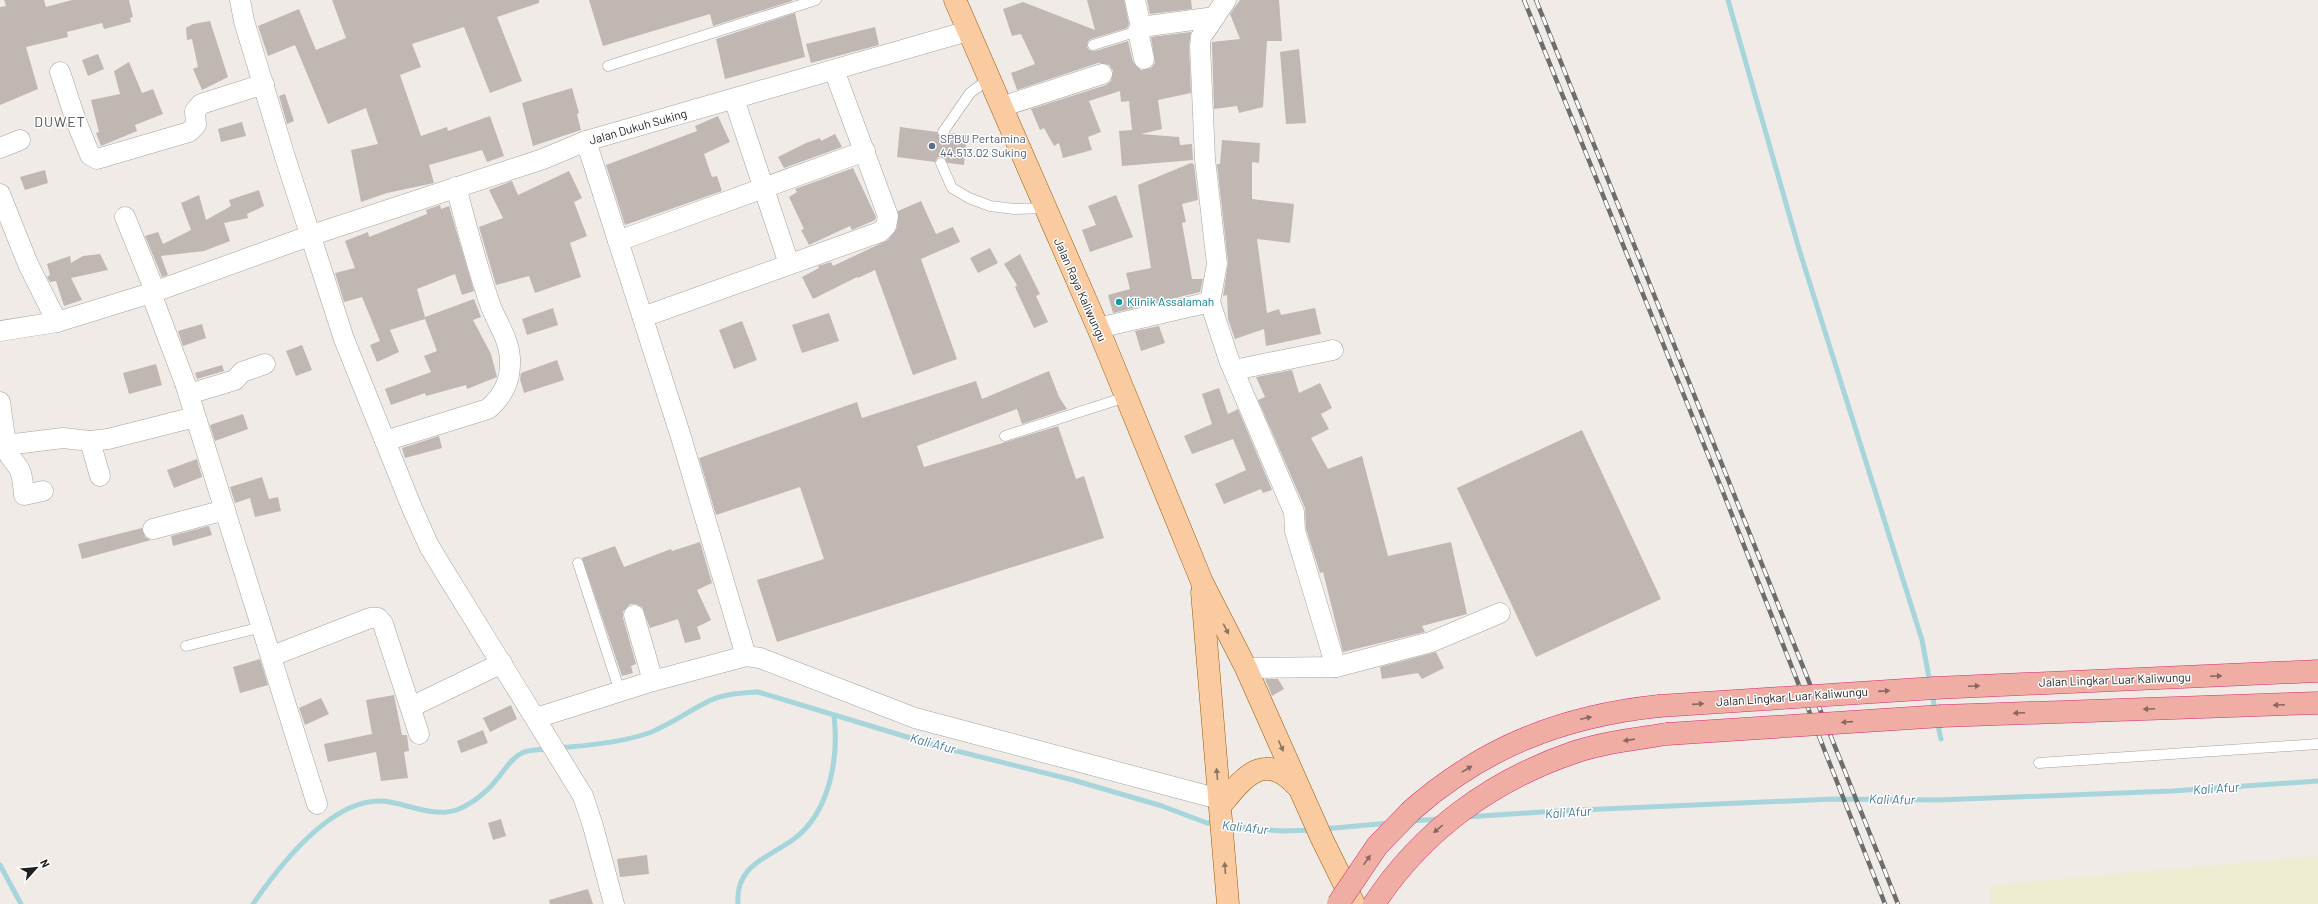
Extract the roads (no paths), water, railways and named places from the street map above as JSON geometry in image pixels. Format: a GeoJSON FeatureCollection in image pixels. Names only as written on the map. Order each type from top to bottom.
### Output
{"type":"FeatureCollection","features":[{"type":"Feature","properties":{"kind":"highway","name":"Jalan Lingkar Luar Kaliwungu"},"geometry":{"type":"LineString","coordinates":[[1338,904],[1377,846],[1434,790],[1507,745],[1533,734],[1580,719],[1625,710],[1659,706],[1935,688],[2318,671]]}},
{"type":"Feature","properties":{"kind":"highway"},"geometry":{"type":"LineString","coordinates":[[1374,904],[1391,878],[1436,830],[1469,805],[1535,767],[1576,752],[1614,742],[1667,734],[1942,716],[2318,703]]}},
{"type":"Feature","properties":{"kind":"main road","name":"Jalan Raya Kaliwungu"},"geometry":{"type":"LineString","coordinates":[[955,0],[1044,208],[1098,328],[1202,582]]}},
{"type":"Feature","properties":{"kind":"main road"},"geometry":{"type":"LineString","coordinates":[[1202,582],[1246,668],[1322,839],[1354,904]]}},
{"type":"Feature","properties":{"kind":"main road"},"geometry":{"type":"LineString","coordinates":[[1202,582],[1228,904]]}},
{"type":"Feature","properties":{"kind":"main road"},"geometry":{"type":"LineString","coordinates":[[1220,812],[1244,777],[1259,770],[1274,769],[1288,776],[1300,790]]}},
{"type":"Feature","properties":{"kind":"street"},"geometry":{"type":"LineString","coordinates":[[240,0],[244,21],[285,157],[312,236],[344,339],[385,441],[429,546],[536,718],[588,807],[614,904]]}},
{"type":"Feature","properties":{"kind":"street"},"geometry":{"type":"LineString","coordinates":[[1135,0],[1144,59]]}},
{"type":"Feature","properties":{"kind":"street"},"geometry":{"type":"LineString","coordinates":[[1226,0],[1201,37],[1200,46],[1205,159],[1217,264],[1210,302],[1234,370],[1294,512],[1295,531],[1336,667]]}},
{"type":"Feature","properties":{"kind":"street"},"geometry":{"type":"LineString","coordinates":[[1140,29],[1215,17]]}},
{"type":"Feature","properties":{"kind":"street","name":"Jalan Dukuh Suking"},"geometry":{"type":"LineString","coordinates":[[0,331],[57,322],[153,292],[312,236],[543,159],[586,141],[968,31]]}},
{"type":"Feature","properties":{"kind":"street"},"geometry":{"type":"LineString","coordinates":[[642,317],[880,232],[886,226],[888,216],[834,70]]}},
{"type":"Feature","properties":{"kind":"street"},"geometry":{"type":"LineString","coordinates":[[60,72],[76,121],[90,155],[98,159],[190,132],[196,125],[194,111],[201,104],[264,84]]}},
{"type":"Feature","properties":{"kind":"street"},"geometry":{"type":"LineString","coordinates":[[1001,107],[1102,74]]}},
{"type":"Feature","properties":{"kind":"street"},"geometry":{"type":"LineString","coordinates":[[734,98],[789,264]]}},
{"type":"Feature","properties":{"kind":"street"},"geometry":{"type":"LineString","coordinates":[[0,148],[20,140]]}},
{"type":"Feature","properties":{"kind":"street"},"geometry":{"type":"LineString","coordinates":[[586,141],[642,317],[746,656]]}},
{"type":"Feature","properties":{"kind":"street"},"geometry":{"type":"LineString","coordinates":[[618,242],[865,151]]}},
{"type":"Feature","properties":{"kind":"street"},"geometry":{"type":"LineString","coordinates":[[385,441],[488,409],[501,398],[506,386],[510,366],[508,345],[491,307],[456,187]]}},
{"type":"Feature","properties":{"kind":"street"},"geometry":{"type":"LineString","coordinates":[[0,194],[28,264],[57,322]]}},
{"type":"Feature","properties":{"kind":"street"},"geometry":{"type":"LineString","coordinates":[[125,217],[153,292],[188,394],[272,656],[317,804]]}},
{"type":"Feature","properties":{"kind":"street"},"geometry":{"type":"LineString","coordinates":[[1098,328],[1210,302]]}},
{"type":"Feature","properties":{"kind":"street"},"geometry":{"type":"LineString","coordinates":[[1234,370],[1333,350]]}},
{"type":"Feature","properties":{"kind":"street"},"geometry":{"type":"LineString","coordinates":[[188,394],[235,380],[242,372],[265,364]]}},
{"type":"Feature","properties":{"kind":"street"},"geometry":{"type":"LineString","coordinates":[[0,402],[8,457],[18,466],[21,474],[24,495],[43,491]]}},
{"type":"Feature","properties":{"kind":"street"},"geometry":{"type":"LineString","coordinates":[[6,445],[63,438],[90,441],[108,439],[195,417]]}},
{"type":"Feature","properties":{"kind":"street"},"geometry":{"type":"LineString","coordinates":[[90,441],[100,476]]}},
{"type":"Feature","properties":{"kind":"street"},"geometry":{"type":"LineString","coordinates":[[153,529],[225,510]]}},
{"type":"Feature","properties":{"kind":"street"},"geometry":{"type":"LineString","coordinates":[[1246,668],[1336,667],[1431,642],[1500,613]]}},
{"type":"Feature","properties":{"kind":"street"},"geometry":{"type":"LineString","coordinates":[[634,615],[653,681]]}},
{"type":"Feature","properties":{"kind":"street"},"geometry":{"type":"LineString","coordinates":[[272,656],[370,618],[378,618],[383,624],[419,734]]}},
{"type":"Feature","properties":{"kind":"street"},"geometry":{"type":"LineString","coordinates":[[536,718],[653,681],[746,656],[760,658],[915,718],[1220,812]]}},
{"type":"Feature","properties":{"kind":"street"},"geometry":{"type":"LineString","coordinates":[[411,707],[502,663]]}},
{"type":"Feature","properties":{"kind":"lane"},"geometry":{"type":"LineString","coordinates":[[608,66],[816,0]]}},
{"type":"Feature","properties":{"kind":"lane"},"geometry":{"type":"LineString","coordinates":[[1093,45],[1140,29]]}},
{"type":"Feature","properties":{"kind":"lane"},"geometry":{"type":"LineString","coordinates":[[943,132],[970,93],[989,78]]}},
{"type":"Feature","properties":{"kind":"lane"},"geometry":{"type":"LineString","coordinates":[[941,163],[952,188],[969,198],[990,206],[1044,208]]}},
{"type":"Feature","properties":{"kind":"lane"},"geometry":{"type":"LineString","coordinates":[[1005,436],[1126,397]]}},
{"type":"Feature","properties":{"kind":"lane"},"geometry":{"type":"LineString","coordinates":[[578,563],[620,692]]}},
{"type":"Feature","properties":{"kind":"lane"},"geometry":{"type":"LineString","coordinates":[[186,646],[262,627]]}},
{"type":"Feature","properties":{"kind":"lane"},"geometry":{"type":"LineString","coordinates":[[2039,763],[2318,744]]}},
{"type":"Feature","properties":{"kind":"waterway"},"geometry":{"type":"LineString","coordinates":[[1728,0],[1799,249],[1922,640],[1930,683]]}},
{"type":"Feature","properties":{"kind":"waterway","name":"Kali Afur"},"geometry":{"type":"LineString","coordinates":[[559,748],[604,743],[649,733],[711,700],[724,696],[758,692],[937,746],[1073,780],[1162,806],[1207,823],[1217,824]]}},
{"type":"Feature","properties":{"kind":"waterway"},"geometry":{"type":"LineString","coordinates":[[1932,693],[1935,711]]}},
{"type":"Feature","properties":{"kind":"waterway"},"geometry":{"type":"LineString","coordinates":[[738,904],[738,891],[742,880],[748,871],[755,864],[794,839],[806,828],[824,799],[833,766],[835,749],[834,716]]}},
{"type":"Feature","properties":{"kind":"waterway"},"geometry":{"type":"LineString","coordinates":[[1937,721],[1941,739]]}},
{"type":"Feature","properties":{"kind":"waterway"},"geometry":{"type":"LineString","coordinates":[[253,904],[278,870],[311,835],[330,820],[350,808],[370,802],[390,802],[433,812],[459,809],[475,800],[485,792],[511,761],[518,755],[528,751],[549,749]]}},
{"type":"Feature","properties":{"kind":"waterway","name":"Kali Afur"},"geometry":{"type":"LineString","coordinates":[[1466,817],[1557,811],[1834,799],[1938,800],[2172,791],[2318,781]]}},
{"type":"Feature","properties":{"kind":"waterway","name":"Kali Afur"},"geometry":{"type":"LineString","coordinates":[[1410,821],[1440,819]]}},
{"type":"Feature","properties":{"kind":"waterway","name":"Kali Afur"},"geometry":{"type":"LineString","coordinates":[[1323,829],[1390,823]]}},
{"type":"Feature","properties":{"kind":"waterway","name":"Kali Afur"},"geometry":{"type":"LineString","coordinates":[[1227,826],[1282,831],[1313,830]]}},
{"type":"Feature","properties":{"kind":"waterway"},"geometry":{"type":"LineString","coordinates":[[0,865],[21,904]]}},
{"type":"Feature","properties":{"kind":"railway"},"geometry":{"type":"LineString","coordinates":[[1524,0],[1721,487],[1885,904]]}},
{"type":"Feature","properties":{"kind":"railway"},"geometry":{"type":"LineString","coordinates":[[1536,0],[1898,904]]}},
{"type":"Feature","properties":{"kind":"place","name":"SPBU Pertamina 44.513.02 Suking"},"geometry":{"type":"Point","coordinates":[932,146]}},
{"type":"Feature","properties":{"kind":"place","name":"Klinik Assalamah"},"geometry":{"type":"Point","coordinates":[1119,302]}},
{"type":"Feature","properties":{"kind":"district","name":"DUWET"},"geometry":{"type":"Point","coordinates":[60,122]}}]}
